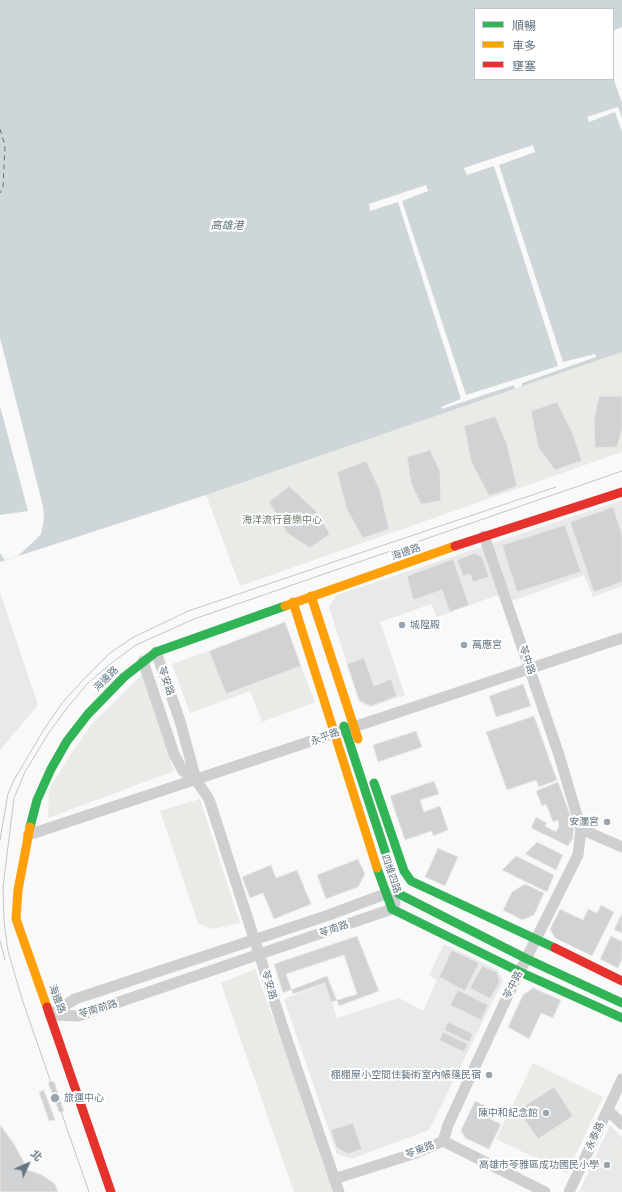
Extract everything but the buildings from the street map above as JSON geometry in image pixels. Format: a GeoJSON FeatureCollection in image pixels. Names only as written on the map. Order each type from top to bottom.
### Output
{"type":"FeatureCollection","features":[{"type":"Feature","properties":{"kind":"street","name":"海邊路"},"geometry":{"type":"LineString","coordinates":[[111,1192],[16,920],[16,907],[28,835],[37,800],[66,741],[104,697],[143,661],[156,652],[484,536],[622,492]]}},
{"type":"Feature","properties":{"kind":"street","name":"苓中路"},"geometry":{"type":"LineString","coordinates":[[443,1141],[448,1125],[520,972],[578,854],[582,829],[530,668],[484,536]]}},
{"type":"Feature","properties":{"kind":"street","name":"四維四路"},"geometry":{"type":"LineString","coordinates":[[311,596],[385,894],[392,909],[520,972],[622,1018]]}},
{"type":"Feature","properties":{"kind":"street","name":"四維四路"},"geometry":{"type":"LineString","coordinates":[[297,601],[344,730],[399,894],[527,959],[622,1003]]}},
{"type":"Feature","properties":{"kind":"street"},"geometry":{"type":"LineString","coordinates":[[297,601],[322,664]]}},
{"type":"Feature","properties":{"kind":"street","name":"永平路"},"geometry":{"type":"LineString","coordinates":[[28,835],[622,638]]}},
{"type":"Feature","properties":{"kind":"street","name":"苓安路"},"geometry":{"type":"LineString","coordinates":[[156,652],[178,717],[196,780],[209,799],[261,955],[283,1028],[339,1192]]}},
{"type":"Feature","properties":{"kind":"street","name":"苓安路"},"geometry":{"type":"LineString","coordinates":[[143,661],[174,754],[183,771],[196,780]]}},
{"type":"Feature","properties":{"kind":"street","name":"四維四路"},"geometry":{"type":"LineString","coordinates":[[340,716],[344,730],[362,749]]}},
{"type":"Feature","properties":{"kind":"street","name":"四維四路"},"geometry":{"type":"LineString","coordinates":[[371,776],[404,871],[411,881],[537,938],[622,981]]}},
{"type":"Feature","properties":{"kind":"street"},"geometry":{"type":"LineString","coordinates":[[582,829],[622,847]]}},
{"type":"Feature","properties":{"kind":"street"},"geometry":{"type":"LineString","coordinates":[[392,909],[399,894],[411,881]]}},
{"type":"Feature","properties":{"kind":"street","name":"苓南路"},"geometry":{"type":"LineString","coordinates":[[255,939],[385,894],[399,894]]}},
{"type":"Feature","properties":{"kind":"street","name":"苓南路"},"geometry":{"type":"LineString","coordinates":[[261,955],[392,909]]}},
{"type":"Feature","properties":{"kind":"street","name":"苓南前路"},"geometry":{"type":"LineString","coordinates":[[50,1015],[75,999],[255,939]]}},
{"type":"Feature","properties":{"kind":"street","name":"苓南前路"},"geometry":{"type":"LineString","coordinates":[[50,1015],[78,1016],[261,955]]}},
{"type":"Feature","properties":{"kind":"street","name":"永泰路"},"geometry":{"type":"LineString","coordinates":[[569,1192],[622,1079]]}},
{"type":"Feature","properties":{"kind":"street"},"geometry":{"type":"LineString","coordinates":[[608,1110],[622,1124]]}},
{"type":"Feature","properties":{"kind":"street","name":"苓東路"},"geometry":{"type":"LineString","coordinates":[[334,1179],[416,1153],[443,1141],[545,1192]]}},
{"type":"Feature","properties":{"kind":"shaded area"},"geometry":{"type":"Polygon","coordinates":[[[622,500],[622,586],[593,597],[584,575],[515,600],[495,596],[437,617],[431,604],[380,622],[405,695],[370,707],[359,702],[329,607],[337,595],[622,500]]]}},
{"type":"Feature","properties":{"kind":"shaded area"},"geometry":{"type":"Polygon","coordinates":[[[0,592],[38,705],[0,750],[0,592]]]}},
{"type":"Feature","properties":{"kind":"shaded area"},"geometry":{"type":"Polygon","coordinates":[[[444,944],[498,970],[503,981],[429,1130],[351,1159],[337,1154],[284,999],[326,983],[337,1018],[399,998],[423,1011],[437,980],[429,975],[444,944]]]}},
{"type":"Feature","properties":{"kind":"shaded area","name":"高雄市苓雅區成功國民小學"},"geometry":{"type":"Polygon","coordinates":[[[610,1125],[622,1137],[622,1192],[579,1192],[610,1125]]]}},
{"type":"Feature","properties":{"kind":"green space","name":"海洋流行音樂中心"},"geometry":{"type":"Polygon","coordinates":[[[622,352],[622,452],[240,586],[206,495],[622,352]]]}},
{"type":"Feature","properties":{"kind":"green space"},"geometry":{"type":"Polygon","coordinates":[[[209,651],[226,694],[301,666],[315,702],[262,722],[250,691],[190,713],[172,664],[209,651]]]}},
{"type":"Feature","properties":{"kind":"green space"},"geometry":{"type":"Polygon","coordinates":[[[142,674],[174,771],[48,818],[49,789],[73,751],[92,724],[142,674]]]}},
{"type":"Feature","properties":{"kind":"green space"},"geometry":{"type":"Polygon","coordinates":[[[200,799],[240,923],[213,929],[198,923],[160,811],[200,799]]]}},
{"type":"Feature","properties":{"kind":"green space"},"geometry":{"type":"Polygon","coordinates":[[[255,969],[336,1192],[294,1192],[221,983],[255,969]]]}},
{"type":"Feature","properties":{"kind":"green space"},"geometry":{"type":"Polygon","coordinates":[[[533,1063],[603,1097],[567,1173],[496,1139],[533,1063]]]}},
{"type":"Feature","properties":{"kind":"green space"},"geometry":{"type":"Polygon","coordinates":[[[615,1138],[622,1145],[622,1161],[607,1153],[615,1138]]]}},
{"type":"Feature","properties":{"kind":"water","name":"高雄港"},"geometry":{"type":"Polygon","coordinates":[[[0,0],[622,0],[622,27],[614,31],[614,8],[474,8],[474,80],[614,80],[622,103],[622,352],[206,495],[0,562],[0,0]]]}},
{"type":"Feature","properties":{"kind":"pier"},"geometry":{"type":"Polygon","coordinates":[[[618,107],[622,118],[622,132],[615,112],[589,122],[587,117],[618,107]]]}},
{"type":"Feature","properties":{"kind":"pier"},"geometry":{"type":"Polygon","coordinates":[[[533,145],[535,152],[499,165],[563,362],[595,354],[596,357],[522,383],[522,386],[515,389],[514,385],[442,409],[441,407],[461,399],[398,202],[370,211],[369,204],[426,185],[428,191],[402,201],[466,395],[558,366],[494,166],[467,175],[464,168],[533,145]]]}},
{"type":"Feature","properties":{"kind":"pier"},"geometry":{"type":"Polygon","coordinates":[[[0,338],[43,506],[44,519],[41,534],[18,556],[5,560],[0,553],[0,515],[28,511],[0,406],[0,338]]]}},
{"type":"Feature","properties":{"kind":"ferry route"},"geometry":{"type":"LineString","coordinates":[[0,129],[5,146],[3,188],[0,193]]}},
{"type":"Feature","properties":{"kind":"tram line"},"geometry":{"type":"LineString","coordinates":[[89,1192],[22,999],[8,951],[4,921],[3,887],[14,798],[25,772],[48,734],[67,708],[87,684],[136,645],[194,619],[622,471]]}},
{"type":"Feature","properties":{"kind":"tram line"},"geometry":{"type":"LineString","coordinates":[[0,840],[8,794],[14,780],[43,731],[62,703],[84,679],[110,653],[132,638],[188,611],[556,487]]}},
{"type":"Feature","properties":{"kind":"tram line"},"geometry":{"type":"LineString","coordinates":[[0,941],[5,960]]}},
{"type":"Feature","properties":{"kind":"traffic: fast"},"geometry":{"type":"LineString","coordinates":[[30,827],[37,800],[51,769],[67,741],[88,714],[124,677],[156,652],[285,606]]}},
{"type":"Feature","properties":{"kind":"traffic: fast"},"geometry":{"type":"LineString","coordinates":[[344,726],[399,894],[527,959],[622,1003]]}},
{"type":"Feature","properties":{"kind":"traffic: fast"},"geometry":{"type":"LineString","coordinates":[[374,783],[404,871],[411,881],[555,948]]}},
{"type":"Feature","properties":{"kind":"traffic: fast"},"geometry":{"type":"LineString","coordinates":[[377,868],[392,909],[520,972],[622,1018]]}},
{"type":"Feature","properties":{"kind":"traffic: slow"},"geometry":{"type":"LineString","coordinates":[[285,606],[455,546]]}},
{"type":"Feature","properties":{"kind":"traffic: slow"},"geometry":{"type":"LineString","coordinates":[[311,596],[358,739]]}},
{"type":"Feature","properties":{"kind":"traffic: slow"},"geometry":{"type":"LineString","coordinates":[[293,602],[377,868]]}},
{"type":"Feature","properties":{"kind":"traffic: slow"},"geometry":{"type":"LineString","coordinates":[[30,827],[18,890],[16,919],[47,1007]]}},
{"type":"Feature","properties":{"kind":"traffic: jam"},"geometry":{"type":"LineString","coordinates":[[455,546],[622,492]]}},
{"type":"Feature","properties":{"kind":"traffic: jam"},"geometry":{"type":"LineString","coordinates":[[555,948],[622,981]]}},
{"type":"Feature","properties":{"kind":"traffic: jam"},"geometry":{"type":"LineString","coordinates":[[47,1007],[111,1192]]}},
{"type":"Feature","properties":{"kind":"place","name":"城隍殿"},"geometry":{"type":"Point","coordinates":[402,625]}},
{"type":"Feature","properties":{"kind":"place","name":"萬應宮"},"geometry":{"type":"Point","coordinates":[464,645]}},
{"type":"Feature","properties":{"kind":"place","name":"安瀾宮"},"geometry":{"type":"Point","coordinates":[607,822]}},
{"type":"Feature","properties":{"kind":"place","name":"棚棚屋小空間住藝術室內帳篷民宿"},"geometry":{"type":"Point","coordinates":[489,1075]}},
{"type":"Feature","properties":{"kind":"place","name":"旅運中心"},"geometry":{"type":"Point","coordinates":[55,1098]}},
{"type":"Feature","properties":{"kind":"place","name":"陳中和紀念館"},"geometry":{"type":"Point","coordinates":[546,1113]}},
{"type":"Feature","properties":{"kind":"place","name":"高雄市苓雅區成功國民小學"},"geometry":{"type":"Point","coordinates":[607,1165]}}]}
